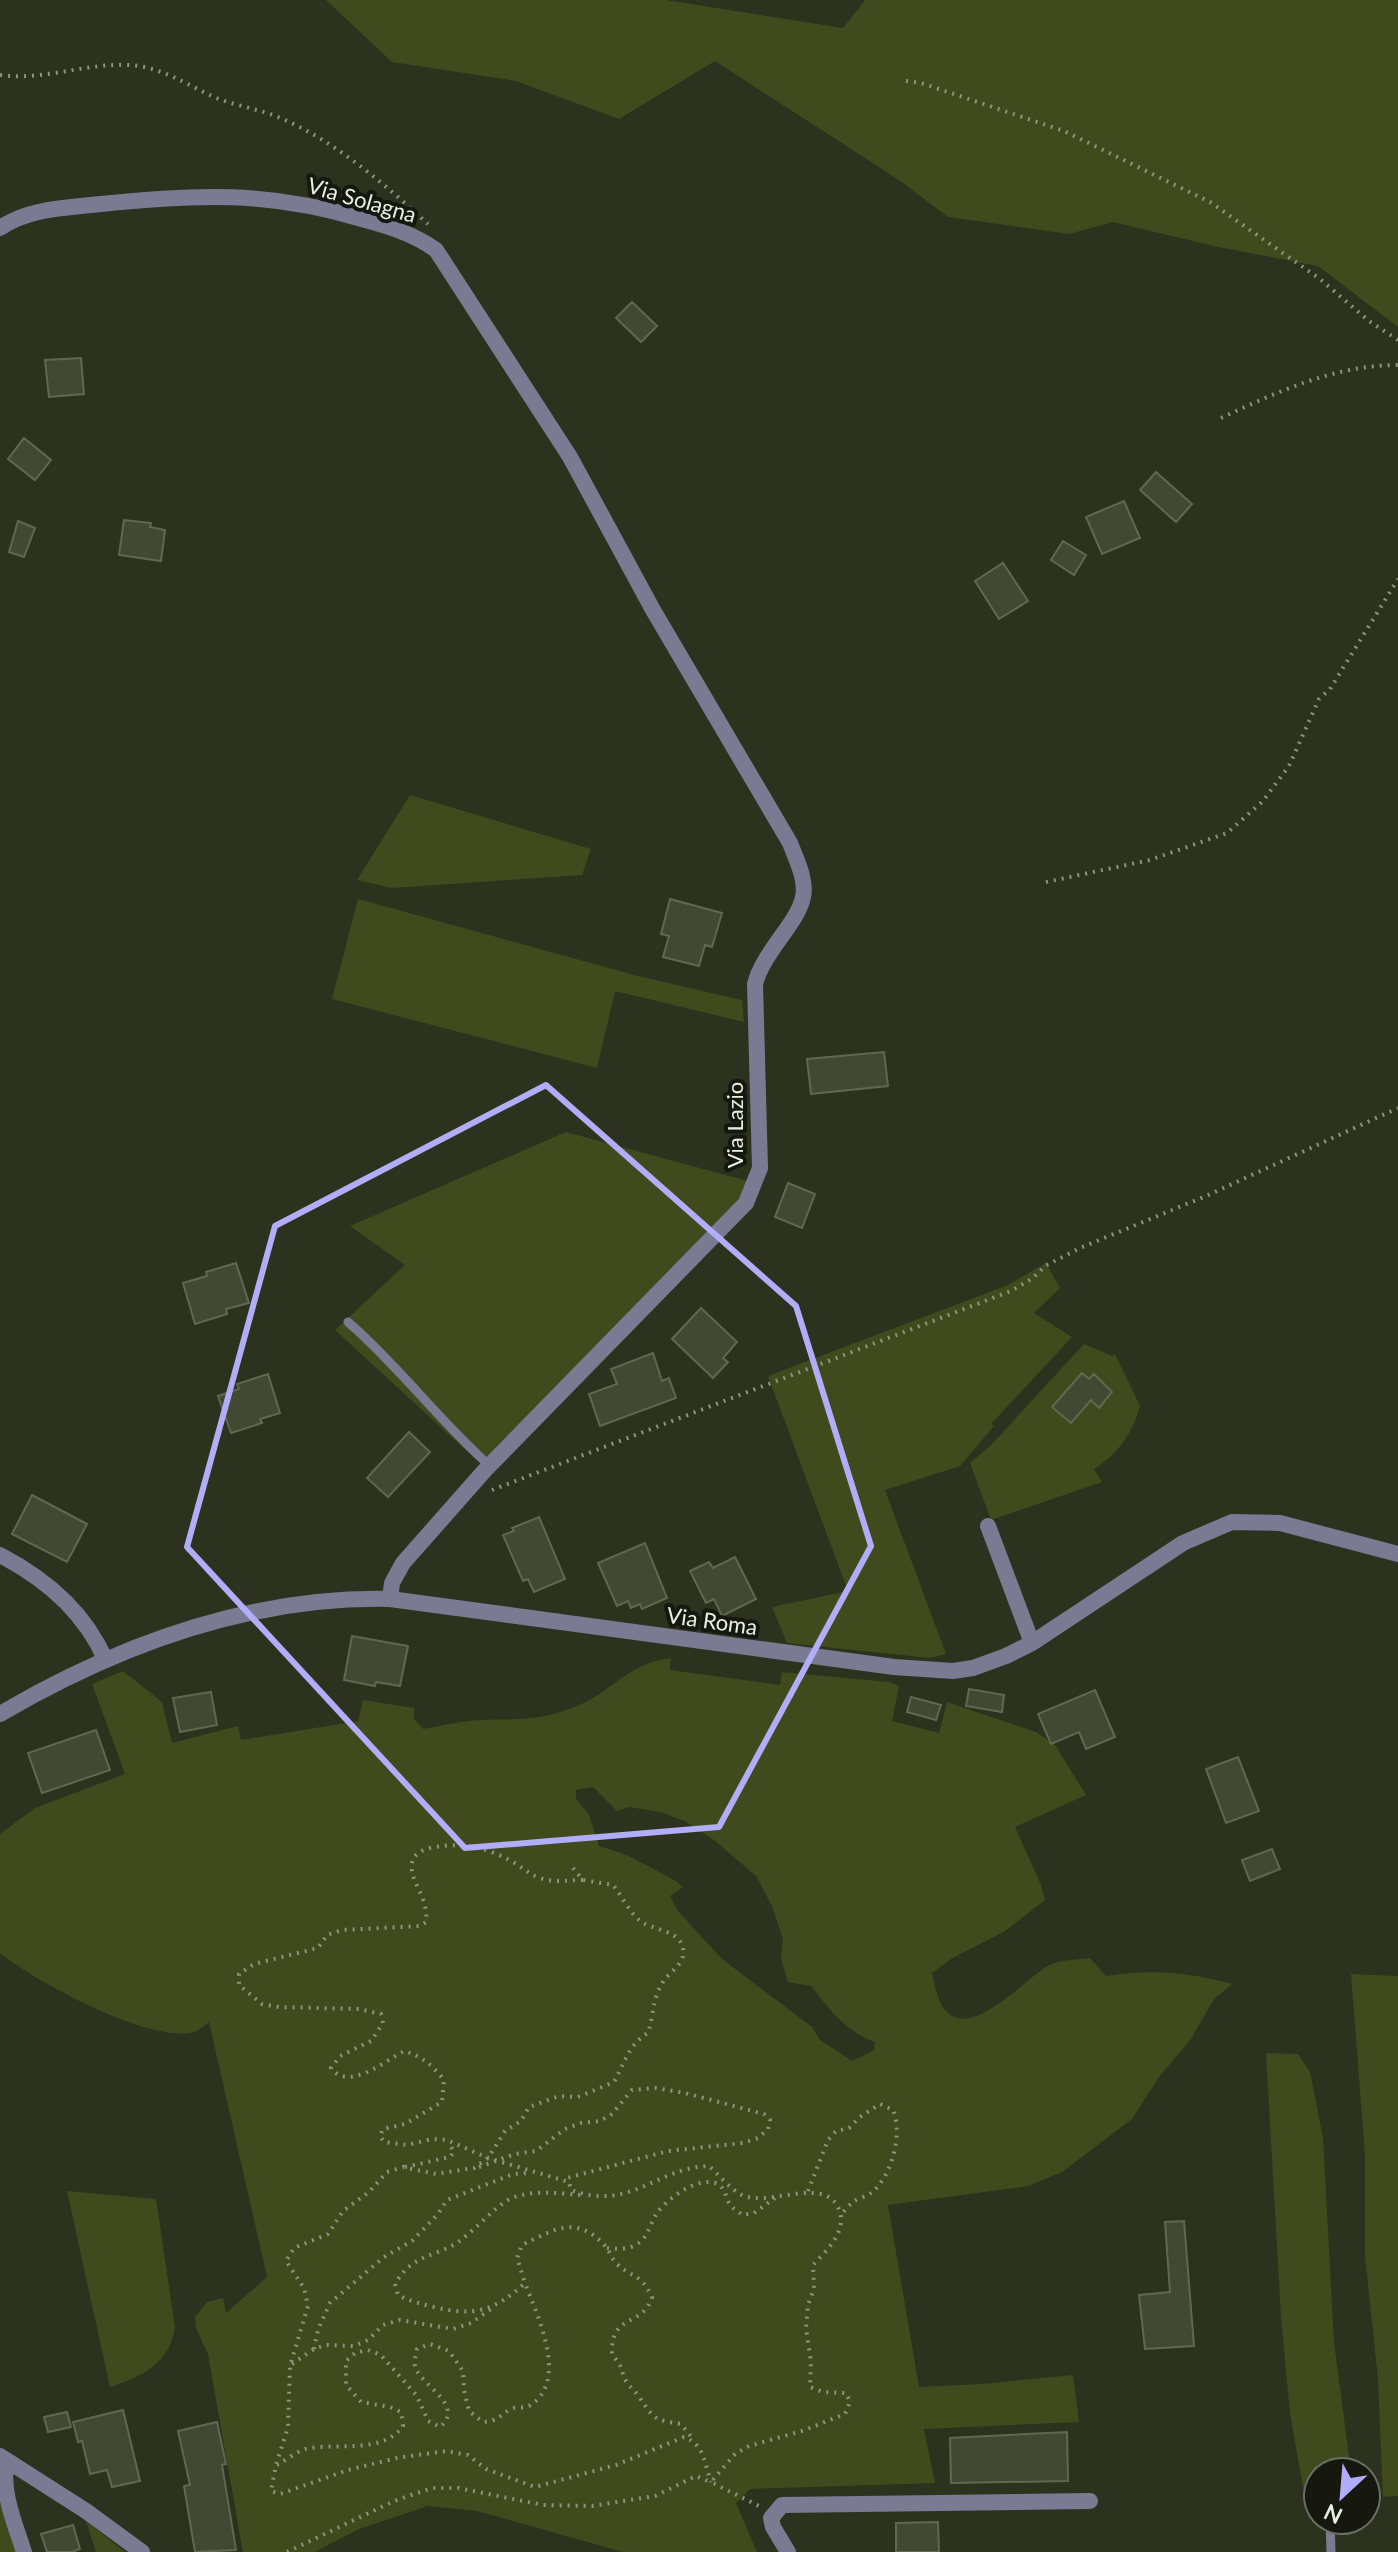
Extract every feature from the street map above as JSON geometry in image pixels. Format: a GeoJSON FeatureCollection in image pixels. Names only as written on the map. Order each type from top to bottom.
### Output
{"type":"FeatureCollection","features":[{"type":"Feature","properties":{"kind":"street","name":"Via Solagna"},"geometry":{"type":"LineString","coordinates":[[0,228],[22,217],[47,210],[165,197],[232,196],[263,197],[334,210],[424,241],[444,260],[570,457],[653,610]]}},
{"type":"Feature","properties":{"kind":"street","name":"Via Lazio"},"geometry":{"type":"LineString","coordinates":[[390,1599],[392,1583],[403,1563],[490,1466],[746,1203],[760,1168],[755,984],[759,967],[803,897],[801,871],[790,843],[653,610]]}},
{"type":"Feature","properties":{"kind":"street","name":"Via Roma"},"geometry":{"type":"LineString","coordinates":[[0,1714],[105,1659],[240,1614],[327,1600],[390,1599],[934,1672],[973,1668],[1032,1643],[1183,1543],[1232,1522],[1280,1523],[1398,1554]]}},
{"type":"Feature","properties":{"kind":"street"},"geometry":{"type":"LineString","coordinates":[[988,1526],[1032,1643]]}},
{"type":"Feature","properties":{"kind":"street"},"geometry":{"type":"LineString","coordinates":[[0,1555],[44,1581],[64,1598],[91,1633],[105,1659]]}},
{"type":"Feature","properties":{"kind":"street"},"geometry":{"type":"LineString","coordinates":[[3,2459],[4,2489],[24,2552]]}},
{"type":"Feature","properties":{"kind":"street"},"geometry":{"type":"LineString","coordinates":[[3,2459],[86,2511],[142,2552]]}},
{"type":"Feature","properties":{"kind":"street"},"geometry":{"type":"LineString","coordinates":[[788,2552],[771,2518],[782,2505],[1090,2501]]}},
{"type":"Feature","properties":{"kind":"lane"},"geometry":{"type":"LineString","coordinates":[[348,1322],[381,1353],[456,1435],[490,1466]]}},
{"type":"Feature","properties":{"kind":"path"},"geometry":{"type":"LineString","coordinates":[[0,75],[37,77],[129,65],[164,73],[216,98],[273,115],[323,140],[430,225]]}},
{"type":"Feature","properties":{"kind":"path"},"geometry":{"type":"LineString","coordinates":[[906,81],[921,83],[1064,131],[1210,202],[1320,279],[1369,321],[1398,340]]}},
{"type":"Feature","properties":{"kind":"path"},"geometry":{"type":"LineString","coordinates":[[1221,418],[1288,388],[1341,371],[1398,365]]}},
{"type":"Feature","properties":{"kind":"path"},"geometry":{"type":"LineString","coordinates":[[1046,882],[1150,860],[1227,833],[1263,801],[1289,766],[1319,699],[1330,689],[1398,579]]}},
{"type":"Feature","properties":{"kind":"path"},"geometry":{"type":"LineString","coordinates":[[483,1494],[1011,1291],[1033,1278],[1045,1266],[1080,1248],[1206,1196],[1398,1108]]}},
{"type":"Feature","properties":{"kind":"path"},"geometry":{"type":"LineString","coordinates":[[474,2168],[488,2158],[505,2131],[521,2121],[529,2107],[559,2096],[578,2097],[614,2082],[629,2051],[638,2039],[648,2033],[653,2000],[683,1955],[681,1943],[670,1933],[641,1923],[613,1885],[583,1880],[550,1881],[526,1872],[495,1852],[457,1843],[425,1848],[414,1856],[414,1877],[427,1910],[426,1922],[420,1926],[342,1930],[327,1935],[318,1948],[254,1964],[239,1974],[239,1985],[262,2004],[359,2009],[381,2014],[383,2023],[371,2041],[340,2056],[331,2068],[335,2073],[348,2078],[360,2075],[404,2051],[417,2054],[444,2080],[442,2102],[405,2124],[383,2129],[380,2136],[384,2142],[393,2145],[447,2140],[488,2158],[569,2182],[571,2190],[588,2196]]}},
{"type":"Feature","properties":{"kind":"path"},"geometry":{"type":"LineString","coordinates":[[573,1868],[583,1880]]}},
{"type":"Feature","properties":{"kind":"path"},"geometry":{"type":"LineString","coordinates":[[403,2167],[436,2174],[474,2168],[515,2154],[536,2151],[565,2129],[600,2121],[612,2114],[632,2090],[655,2088],[685,2093],[764,2114],[770,2120],[768,2129],[758,2138],[743,2143],[668,2151],[561,2179]]}},
{"type":"Feature","properties":{"kind":"path"},"geometry":{"type":"LineString","coordinates":[[807,2193],[828,2140],[836,2131],[849,2128],[874,2106],[880,2104],[893,2110],[899,2123],[883,2179],[871,2193],[854,2201],[840,2216]]}},
{"type":"Feature","properties":{"kind":"path"},"geometry":{"type":"LineString","coordinates":[[447,2140],[454,2152],[450,2157],[387,2172],[369,2192],[343,2211],[328,2234],[294,2248],[286,2261],[304,2288],[308,2306],[290,2366],[288,2427],[271,2491],[280,2494],[348,2470],[397,2458],[446,2451],[468,2455],[486,2469],[535,2487],[616,2465],[684,2437],[695,2441]]}},
{"type":"Feature","properties":{"kind":"path"},"geometry":{"type":"LineString","coordinates":[[494,2306],[461,2313],[442,2309],[408,2301],[398,2295],[395,2284],[403,2270],[419,2259],[452,2245],[505,2201],[526,2194],[620,2194],[652,2185],[691,2166],[709,2166],[743,2196],[827,2195],[839,2209],[842,2225],[831,2246],[813,2265],[814,2289],[808,2305],[806,2328],[811,2362],[810,2387],[823,2392],[846,2393],[850,2402],[845,2414],[802,2431],[749,2446],[735,2454],[711,2482]]}},
{"type":"Feature","properties":{"kind":"path"},"geometry":{"type":"LineString","coordinates":[[314,2349],[330,2303],[384,2257],[412,2241],[447,2200],[513,2174],[532,2172]]}},
{"type":"Feature","properties":{"kind":"path"},"geometry":{"type":"LineString","coordinates":[[607,2248],[637,2245],[645,2238],[653,2219],[664,2205],[685,2190],[702,2183],[713,2182],[721,2186],[730,2206],[742,2215],[754,2213],[777,2197]]}},
{"type":"Feature","properties":{"kind":"path"},"geometry":{"type":"LineString","coordinates":[[275,2467],[303,2450],[385,2441],[403,2426],[401,2412],[361,2402],[346,2385],[346,2361],[355,2353],[368,2350],[381,2355],[417,2396],[428,2421],[440,2427],[445,2423],[445,2404],[416,2370],[414,2362],[417,2349],[430,2344],[449,2351],[463,2371],[469,2411],[483,2422],[501,2418],[509,2410],[526,2408],[545,2389],[548,2344],[517,2252],[522,2245],[548,2232],[573,2225],[585,2230],[607,2248],[615,2263],[635,2274],[647,2286],[652,2297],[649,2307],[616,2332],[612,2355],[623,2366],[629,2386],[639,2396],[648,2413],[658,2420],[687,2428],[703,2454],[711,2482]]}},
{"type":"Feature","properties":{"kind":"path"},"geometry":{"type":"LineString","coordinates":[[290,2366],[314,2349],[326,2345],[354,2346],[368,2340],[383,2325],[400,2320],[453,2329],[462,2327],[525,2283]]}},
{"type":"Feature","properties":{"kind":"path"},"geometry":{"type":"LineString","coordinates":[[287,2552],[394,2501],[432,2488],[458,2488],[528,2503],[571,2507],[646,2498],[696,2476],[774,2513]]}},
{"type":"Feature","properties":{"kind":"highlighted area"},"geometry":{"type":"Polygon","coordinates":[[[546,1085],[796,1306],[871,1546],[719,1827],[465,1848],[187,1547],[275,1226],[546,1085]]]}},
{"type":"Feature","properties":{"kind":"green space"},"geometry":{"type":"Polygon","coordinates":[[[326,0],[666,0],[843,28],[865,0],[1398,0],[1398,327],[1318,266],[1218,247],[1113,222],[1069,234],[948,217],[899,180],[715,61],[619,119],[516,81],[392,62],[326,0]]]}},
{"type":"Feature","properties":{"kind":"green space"},"geometry":{"type":"Polygon","coordinates":[[[410,795],[591,849],[582,875],[392,888],[357,880],[410,795]]]}},
{"type":"Feature","properties":{"kind":"green space"},"geometry":{"type":"Polygon","coordinates":[[[358,899],[638,976],[742,1000],[744,1022],[615,991],[597,1068],[332,999],[358,899]]]}},
{"type":"Feature","properties":{"kind":"green space"},"geometry":{"type":"Polygon","coordinates":[[[566,1132],[748,1181],[739,1204],[483,1466],[335,1330],[405,1265],[350,1226],[566,1132]]]}},
{"type":"Feature","properties":{"kind":"green space"},"geometry":{"type":"Polygon","coordinates":[[[1046,1263],[1060,1288],[1034,1313],[1072,1337],[991,1424],[994,1426],[960,1466],[885,1490],[946,1654],[930,1658],[787,1643],[772,1607],[848,1591],[768,1376],[1008,1285],[1046,1263]]]}},
{"type":"Feature","properties":{"kind":"green space"},"geometry":{"type":"Polygon","coordinates":[[[1084,1344],[1112,1356],[1115,1354],[1140,1406],[1133,1426],[1117,1450],[1094,1469],[1102,1482],[991,1520],[970,1463],[991,1445],[1084,1344]]]}},
{"type":"Feature","properties":{"kind":"green space"},"geometry":{"type":"Polygon","coordinates":[[[671,1658],[670,1670],[780,1685],[782,1672],[889,1682],[899,1686],[892,1721],[939,1733],[947,1702],[1036,1732],[1055,1745],[1086,1795],[1015,1827],[1045,1900],[1005,1931],[951,1959],[932,1973],[939,2000],[948,2013],[959,2018],[985,2012],[1038,1972],[1069,1960],[1090,1958],[1106,1976],[1169,1973],[1232,1984],[1214,1999],[1191,2039],[1159,2077],[1132,2119],[1062,2172],[1029,2186],[888,2205],[919,2387],[1073,2375],[1079,2422],[924,2429],[935,2483],[750,2489],[736,2503],[757,2552],[623,2552],[477,2511],[428,2506],[359,2529],[315,2552],[243,2552],[208,2354],[196,2328],[195,2317],[207,2302],[223,2298],[226,2313],[267,2277],[209,2022],[194,2032],[174,2033],[122,2020],[39,1979],[0,1953],[0,1834],[35,1808],[125,1774],[92,1684],[123,1671],[162,1702],[172,1743],[238,1726],[241,1740],[358,1721],[363,1700],[414,1708],[414,1719],[423,1729],[472,1721],[541,1717],[590,1700],[632,1671],[671,1658]],[[593,1787],[576,1790],[576,1799],[589,1815],[599,1846],[627,1855],[683,1887],[670,1896],[678,1911],[722,1959],[812,2027],[820,2040],[852,2061],[874,2050],[875,2042],[847,2026],[811,1986],[788,1982],[781,1959],[783,1939],[772,1906],[756,1876],[714,1840],[685,1821],[660,1812],[629,1807],[617,1811],[593,1787]]]}},
{"type":"Feature","properties":{"kind":"green space"},"geometry":{"type":"Polygon","coordinates":[[[1351,1974],[1398,1976],[1398,2496],[1383,2497],[1378,2379],[1365,2256],[1365,2155],[1351,1974]]]}},
{"type":"Feature","properties":{"kind":"green space"},"geometry":{"type":"Polygon","coordinates":[[[1266,2053],[1298,2054],[1310,2072],[1323,2138],[1334,2342],[1349,2456],[1302,2456],[1302,2481],[1290,2414],[1281,2317],[1266,2053]]]}},
{"type":"Feature","properties":{"kind":"green space"},"geometry":{"type":"Polygon","coordinates":[[[67,2191],[156,2199],[175,2327],[172,2340],[153,2367],[110,2387],[67,2191]]]}},
{"type":"Feature","properties":{"kind":"green space"},"geometry":{"type":"Polygon","coordinates":[[[0,2502],[16,2552],[0,2552],[0,2502]]]}},
{"type":"Feature","properties":{"kind":"green space"},"geometry":{"type":"Polygon","coordinates":[[[86,2521],[125,2552],[96,2552],[86,2521]]]}},
{"type":"Feature","properties":{"kind":"building"},"geometry":{"type":"Polygon","coordinates":[[[632,302],[657,326],[641,342],[616,318],[632,302]]]}},
{"type":"Feature","properties":{"kind":"building"},"geometry":{"type":"Polygon","coordinates":[[[81,358],[84,394],[49,397],[45,360],[81,358]]]}},
{"type":"Feature","properties":{"kind":"building"},"geometry":{"type":"Polygon","coordinates":[[[24,438],[51,460],[35,480],[8,459],[24,438]]]}},
{"type":"Feature","properties":{"kind":"building"},"geometry":{"type":"Polygon","coordinates":[[[1156,472],[1192,504],[1176,522],[1140,490],[1156,472]]]}},
{"type":"Feature","properties":{"kind":"building"},"geometry":{"type":"Polygon","coordinates":[[[1124,501],[1140,538],[1102,554],[1086,517],[1124,501]]]}},
{"type":"Feature","properties":{"kind":"building"},"geometry":{"type":"Polygon","coordinates":[[[124,520],[151,523],[150,527],[165,530],[161,561],[119,555],[124,520]]]}},
{"type":"Feature","properties":{"kind":"building"},"geometry":{"type":"Polygon","coordinates":[[[18,521],[35,528],[24,557],[9,552],[18,521]]]}},
{"type":"Feature","properties":{"kind":"building"},"geometry":{"type":"Polygon","coordinates":[[[1063,541],[1086,555],[1074,575],[1051,560],[1063,541]]]}},
{"type":"Feature","properties":{"kind":"building"},"geometry":{"type":"Polygon","coordinates":[[[1003,563],[1028,601],[999,619],[975,581],[1003,563]]]}},
{"type":"Feature","properties":{"kind":"building"},"geometry":{"type":"Polygon","coordinates":[[[670,899],[722,913],[712,947],[705,945],[699,966],[663,957],[669,936],[661,934],[670,899]]]}},
{"type":"Feature","properties":{"kind":"building"},"geometry":{"type":"Polygon","coordinates":[[[884,1052],[888,1086],[811,1094],[807,1059],[884,1052]]]}},
{"type":"Feature","properties":{"kind":"building"},"geometry":{"type":"Polygon","coordinates":[[[788,1183],[815,1194],[802,1228],[775,1217],[788,1183]]]}},
{"type":"Feature","properties":{"kind":"building"},"geometry":{"type":"Polygon","coordinates":[[[236,1263],[249,1303],[226,1309],[227,1314],[195,1324],[183,1283],[236,1263]]]}},
{"type":"Feature","properties":{"kind":"building"},"geometry":{"type":"Polygon","coordinates":[[[701,1308],[737,1342],[723,1358],[728,1362],[713,1378],[672,1339],[701,1308]]]}},
{"type":"Feature","properties":{"kind":"building"},"geometry":{"type":"Polygon","coordinates":[[[653,1353],[662,1381],[669,1378],[676,1398],[600,1426],[589,1394],[617,1384],[611,1369],[653,1353]]]}},
{"type":"Feature","properties":{"kind":"building"},"geometry":{"type":"Polygon","coordinates":[[[1082,1373],[1089,1379],[1094,1374],[1112,1392],[1099,1408],[1091,1400],[1071,1423],[1052,1407],[1082,1373]]]}},
{"type":"Feature","properties":{"kind":"building"},"geometry":{"type":"Polygon","coordinates":[[[268,1374],[280,1413],[260,1419],[262,1423],[231,1433],[218,1396],[239,1389],[237,1384],[268,1374]]]}},
{"type":"Feature","properties":{"kind":"building"},"geometry":{"type":"Polygon","coordinates":[[[409,1432],[430,1452],[388,1497],[367,1478],[409,1432]]]}},
{"type":"Feature","properties":{"kind":"building"},"geometry":{"type":"Polygon","coordinates":[[[32,1495],[87,1524],[67,1562],[12,1534],[32,1495]]]}},
{"type":"Feature","properties":{"kind":"building"},"geometry":{"type":"Polygon","coordinates":[[[539,1517],[565,1579],[534,1592],[528,1579],[523,1581],[503,1535],[539,1517]]]}},
{"type":"Feature","properties":{"kind":"building"},"geometry":{"type":"Polygon","coordinates":[[[645,1543],[667,1598],[642,1609],[640,1604],[631,1608],[628,1601],[617,1606],[598,1563],[645,1543]]]}},
{"type":"Feature","properties":{"kind":"building"},"geometry":{"type":"Polygon","coordinates":[[[735,1557],[756,1599],[722,1616],[714,1599],[706,1603],[690,1571],[709,1562],[713,1568],[735,1557]]]}},
{"type":"Feature","properties":{"kind":"building"},"geometry":{"type":"Polygon","coordinates":[[[352,1636],[408,1646],[400,1686],[376,1682],[375,1686],[344,1680],[352,1636]]]}},
{"type":"Feature","properties":{"kind":"building"},"geometry":{"type":"Polygon","coordinates":[[[969,1689],[1004,1695],[1002,1712],[966,1706],[969,1689]]]}},
{"type":"Feature","properties":{"kind":"building"},"geometry":{"type":"Polygon","coordinates":[[[1095,1690],[1115,1737],[1086,1749],[1079,1732],[1051,1744],[1038,1714],[1095,1690]]]}},
{"type":"Feature","properties":{"kind":"building"},"geometry":{"type":"Polygon","coordinates":[[[211,1692],[217,1725],[180,1732],[173,1698],[211,1692]]]}},
{"type":"Feature","properties":{"kind":"building"},"geometry":{"type":"Polygon","coordinates":[[[911,1697],[941,1705],[936,1720],[907,1712],[911,1697]]]}},
{"type":"Feature","properties":{"kind":"building"},"geometry":{"type":"Polygon","coordinates":[[[96,1730],[110,1770],[42,1793],[28,1753],[96,1730]]]}},
{"type":"Feature","properties":{"kind":"building"},"geometry":{"type":"Polygon","coordinates":[[[1238,1757],[1259,1811],[1226,1823],[1206,1769],[1238,1757]]]}},
{"type":"Feature","properties":{"kind":"building"},"geometry":{"type":"Polygon","coordinates":[[[1272,1849],[1280,1869],[1250,1881],[1242,1860],[1272,1849]]]}},
{"type":"Feature","properties":{"kind":"building"},"geometry":{"type":"Polygon","coordinates":[[[1184,2221],[1194,2346],[1145,2349],[1139,2295],[1170,2292],[1165,2222],[1184,2221]]]}},
{"type":"Feature","properties":{"kind":"building"},"geometry":{"type":"Polygon","coordinates":[[[123,2410],[140,2481],[112,2487],[107,2470],[90,2474],[82,2441],[78,2442],[73,2422],[123,2410]]]}},
{"type":"Feature","properties":{"kind":"building"},"geometry":{"type":"Polygon","coordinates":[[[67,2412],[71,2427],[48,2432],[44,2417],[67,2412]]]}},
{"type":"Feature","properties":{"kind":"building"},"geometry":{"type":"Polygon","coordinates":[[[217,2422],[226,2464],[222,2465],[236,2550],[195,2552],[184,2486],[190,2485],[178,2431],[217,2422]]]}},
{"type":"Feature","properties":{"kind":"building"},"geometry":{"type":"Polygon","coordinates":[[[1067,2432],[1068,2481],[951,2483],[950,2438],[1067,2432]]]}},
{"type":"Feature","properties":{"kind":"building"},"geometry":{"type":"Polygon","coordinates":[[[938,2522],[939,2552],[896,2552],[896,2523],[938,2522]]]}},
{"type":"Feature","properties":{"kind":"building"},"geometry":{"type":"Polygon","coordinates":[[[73,2525],[80,2549],[47,2552],[41,2534],[73,2525]]]}}]}
